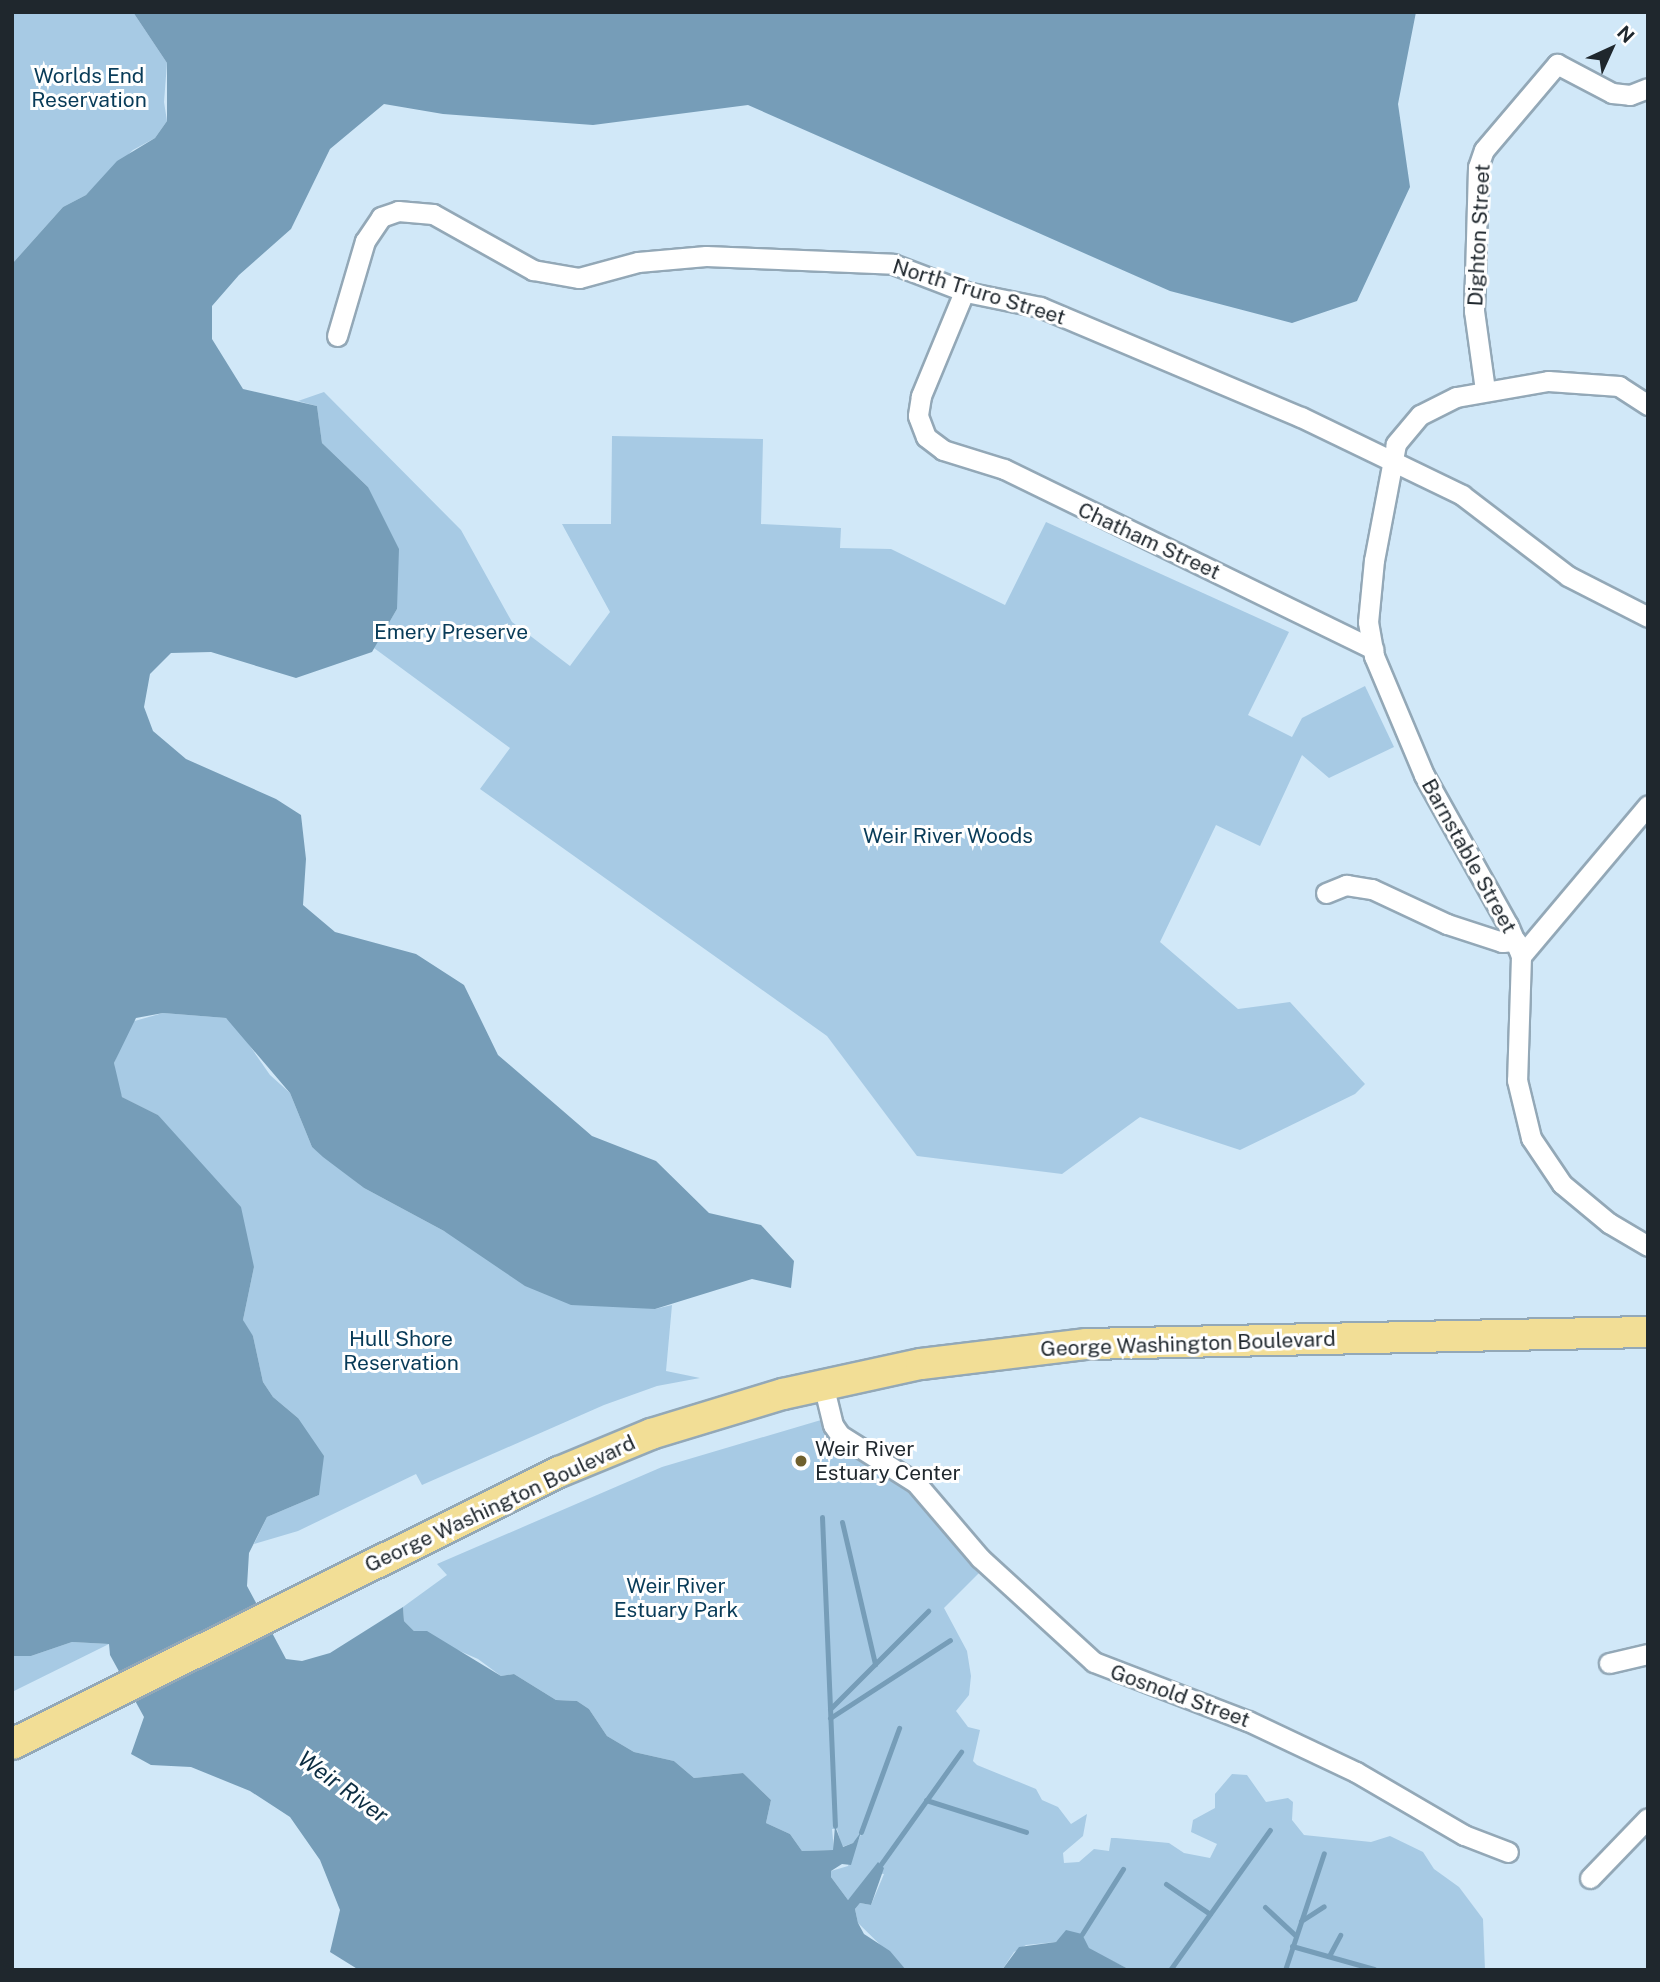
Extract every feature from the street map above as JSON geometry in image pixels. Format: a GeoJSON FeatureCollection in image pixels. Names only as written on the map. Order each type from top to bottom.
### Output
{"type":"FeatureCollection","features":[{"type":"Feature","properties":{"kind":"main road","name":"George Washington Boulevard"},"geometry":{"type":"LineString","coordinates":[[12,1744],[588,1459],[683,1424],[823,1384],[954,1359],[1120,1342],[1648,1332]]}},
{"type":"Feature","properties":{"kind":"street","name":"Dighton Street"},"geometry":{"type":"LineString","coordinates":[[1485,390],[1474,311],[1478,167],[1503,124],[1556,64],[1612,93],[1630,95],[1648,88]]}},
{"type":"Feature","properties":{"kind":"street","name":"North Truro Street"},"geometry":{"type":"LineString","coordinates":[[337,335],[365,241],[381,217],[398,211],[433,214],[533,270],[579,278],[638,262],[693,257],[826,259],[893,264],[964,292],[1040,307],[1301,417],[1462,495],[1568,576],[1648,617]]}},
{"type":"Feature","properties":{"kind":"street","name":"Chatham Street"},"geometry":{"type":"LineString","coordinates":[[964,292],[920,396],[918,416],[926,437],[943,450],[1004,469],[1373,649]]}},
{"type":"Feature","properties":{"kind":"street","name":"Barnstable Street"},"geometry":{"type":"LineString","coordinates":[[1648,405],[1619,386],[1584,382],[1520,382],[1456,397],[1420,415],[1396,443],[1370,596],[1373,649],[1424,775],[1518,949],[1517,1080],[1531,1138],[1562,1184],[1609,1223],[1648,1246]]}},
{"type":"Feature","properties":{"kind":"street"},"geometry":{"type":"LineString","coordinates":[[1326,893],[1346,885],[1372,889],[1447,924],[1518,949],[1648,805]]}},
{"type":"Feature","properties":{"kind":"street","name":"Gosnold Street"},"geometry":{"type":"LineString","coordinates":[[823,1384],[833,1425],[840,1435],[916,1483],[980,1558],[1094,1662],[1248,1721],[1356,1772],[1464,1835],[1508,1852]]}},
{"type":"Feature","properties":{"kind":"street"},"geometry":{"type":"LineString","coordinates":[[1609,1663],[1648,1654]]}},
{"type":"Feature","properties":{"kind":"street"},"geometry":{"type":"LineString","coordinates":[[1590,1878],[1648,1818]]}},
{"type":"Feature","properties":{"kind":"green space","name":"Worlds End Reservation"},"geometry":{"type":"Polygon","coordinates":[[[12,12],[133,12],[167,63],[164,102],[167,121],[155,138],[133,150],[86,195],[63,207],[12,264],[12,12]]]}},
{"type":"Feature","properties":{"kind":"green space","name":"Weir River Woods"},"geometry":{"type":"Polygon","coordinates":[[[324,392],[461,530],[512,622],[570,666],[610,612],[562,524],[611,524],[612,436],[763,439],[761,524],[841,528],[840,548],[891,549],[1005,605],[1046,522],[1289,632],[1248,715],[1292,737],[1302,718],[1365,686],[1394,747],[1329,778],[1302,755],[1260,846],[1216,825],[1160,942],[1238,1009],[1290,1002],[1365,1084],[1355,1094],[1240,1150],[1140,1117],[1062,1174],[917,1156],[827,1036],[480,789],[510,748],[374,648],[397,609],[368,487],[322,443],[317,406],[298,401],[324,392]]]}},
{"type":"Feature","properties":{"kind":"green space","name":"Hull Shore Reservation"},"geometry":{"type":"Polygon","coordinates":[[[163,1013],[226,1018],[236,1026],[270,1075],[290,1093],[312,1147],[364,1188],[444,1231],[655,1309],[672,1305],[666,1371],[700,1378],[657,1386],[604,1405],[422,1485],[416,1474],[298,1531],[254,1544],[267,1517],[319,1495],[298,1418],[273,1397],[263,1382],[253,1336],[246,1330],[243,1320],[254,1267],[158,1115],[122,1097],[116,1083],[114,1063],[131,1022],[163,1013]]]}},
{"type":"Feature","properties":{"kind":"green space","name":"Weir River Estuary Park"},"geometry":{"type":"Polygon","coordinates":[[[821,1420],[839,1446],[915,1494],[981,1571],[944,1608],[967,1651],[971,1676],[969,1695],[956,1711],[968,1727],[980,1730],[973,1761],[977,1765],[1036,1789],[1042,1800],[1058,1807],[1071,1824],[1087,1814],[1083,1836],[1063,1853],[1064,1863],[1079,1862],[1094,1849],[1109,1851],[1111,1838],[1169,1843],[1184,1853],[1210,1858],[1217,1844],[1191,1832],[1193,1820],[1215,1808],[1215,1794],[1232,1774],[1247,1775],[1266,1802],[1288,1798],[1293,1802],[1292,1820],[1304,1835],[1371,1842],[1390,1836],[1423,1852],[1434,1869],[1459,1887],[1483,1919],[1485,1970],[1130,1970],[1063,1936],[1056,1942],[1026,1945],[1014,1952],[1002,1970],[906,1970],[858,1923],[855,1909],[860,1903],[871,1905],[884,1874],[871,1873],[848,1900],[831,1877],[831,1871],[848,1866],[861,1834],[853,1843],[842,1847],[837,1829],[832,1829],[834,1850],[802,1851],[790,1834],[766,1823],[771,1800],[743,1773],[694,1778],[674,1761],[634,1752],[607,1736],[589,1709],[577,1701],[556,1700],[514,1674],[501,1676],[478,1659],[414,1631],[404,1621],[403,1607],[447,1575],[437,1564],[662,1467],[821,1420]]]}},
{"type":"Feature","properties":{"kind":"green space"},"geometry":{"type":"Polygon","coordinates":[[[72,1642],[109,1644],[12,1692],[12,1656],[31,1656],[72,1642]]]}},
{"type":"Feature","properties":{"kind":"water","name":"Weir River"},"geometry":{"type":"Polygon","coordinates":[[[133,12],[1416,12],[1398,104],[1410,187],[1357,301],[1292,323],[1170,291],[748,105],[593,125],[443,114],[384,104],[330,149],[291,229],[239,275],[212,306],[212,339],[243,389],[317,406],[322,443],[368,487],[399,549],[397,609],[372,652],[296,678],[211,652],[171,653],[150,674],[144,707],[153,731],[186,759],[276,799],[301,815],[306,859],[303,905],[335,932],[416,954],[464,985],[498,1055],[592,1136],[656,1161],[709,1213],[761,1225],[794,1261],[791,1288],[752,1279],[655,1309],[571,1305],[525,1286],[444,1231],[364,1188],[323,1157],[312,1147],[290,1093],[226,1018],[163,1013],[136,1018],[114,1063],[122,1097],[158,1115],[241,1207],[254,1267],[243,1320],[253,1336],[263,1382],[273,1397],[298,1418],[324,1456],[319,1495],[267,1517],[249,1553],[247,1586],[286,1659],[302,1661],[330,1653],[403,1607],[404,1621],[414,1631],[427,1631],[501,1676],[514,1674],[556,1700],[577,1701],[589,1709],[607,1736],[634,1752],[674,1761],[694,1778],[743,1773],[771,1800],[766,1823],[790,1834],[802,1851],[833,1850],[835,1826],[843,1847],[853,1843],[861,1832],[851,1865],[842,1864],[831,1871],[831,1877],[848,1900],[878,1862],[884,1868],[871,1905],[860,1903],[855,1909],[858,1923],[864,1934],[890,1951],[906,1970],[359,1970],[330,1952],[340,1910],[320,1860],[290,1817],[250,1791],[191,1767],[151,1765],[131,1754],[144,1717],[110,1655],[109,1644],[72,1642],[31,1656],[12,1656],[12,264],[63,207],[86,195],[117,161],[155,138],[167,121],[167,63],[133,12]]]}},
{"type":"Feature","properties":{"kind":"water"},"geometry":{"type":"Polygon","coordinates":[[[1066,1930],[1082,1934],[1089,1948],[1130,1970],[1002,1970],[1019,1947],[1056,1942],[1066,1930]]]}},
{"type":"Feature","properties":{"kind":"waterway"},"geometry":{"type":"LineString","coordinates":[[822,1517],[835,1826]]}},
{"type":"Feature","properties":{"kind":"waterway"},"geometry":{"type":"LineString","coordinates":[[842,1522],[875,1664]]}},
{"type":"Feature","properties":{"kind":"waterway"},"geometry":{"type":"LineString","coordinates":[[830,1709],[928,1611]]}},
{"type":"Feature","properties":{"kind":"waterway"},"geometry":{"type":"LineString","coordinates":[[830,1718],[950,1640]]}},
{"type":"Feature","properties":{"kind":"waterway"},"geometry":{"type":"LineString","coordinates":[[861,1832],[899,1728]]}},
{"type":"Feature","properties":{"kind":"waterway"},"geometry":{"type":"LineString","coordinates":[[881,1864],[961,1752]]}},
{"type":"Feature","properties":{"kind":"waterway"},"geometry":{"type":"LineString","coordinates":[[926,1800],[1026,1832]]}},
{"type":"Feature","properties":{"kind":"waterway"},"geometry":{"type":"LineString","coordinates":[[1170,1970],[1270,1830]]}},
{"type":"Feature","properties":{"kind":"waterway"},"geometry":{"type":"LineString","coordinates":[[1285,1970],[1324,1853]]}},
{"type":"Feature","properties":{"kind":"waterway"},"geometry":{"type":"LineString","coordinates":[[1082,1934],[1123,1869]]}},
{"type":"Feature","properties":{"kind":"waterway"},"geometry":{"type":"LineString","coordinates":[[1166,1884],[1210,1914]]}},
{"type":"Feature","properties":{"kind":"waterway"},"geometry":{"type":"LineString","coordinates":[[1301,1921],[1324,1906]]}},
{"type":"Feature","properties":{"kind":"waterway"},"geometry":{"type":"LineString","coordinates":[[1265,1907],[1296,1936]]}},
{"type":"Feature","properties":{"kind":"waterway"},"geometry":{"type":"LineString","coordinates":[[1329,1956],[1340,1935]]}},
{"type":"Feature","properties":{"kind":"waterway"},"geometry":{"type":"LineString","coordinates":[[1292,1946],[1374,1969]]}},
{"type":"Feature","properties":{"kind":"place","name":"Weir River Estuary Center"},"geometry":{"type":"Point","coordinates":[801,1461]}},
{"type":"Feature","properties":{"kind":"park label","name":"Emery Preserve"},"geometry":{"type":"Point","coordinates":[451,632]}}]}
